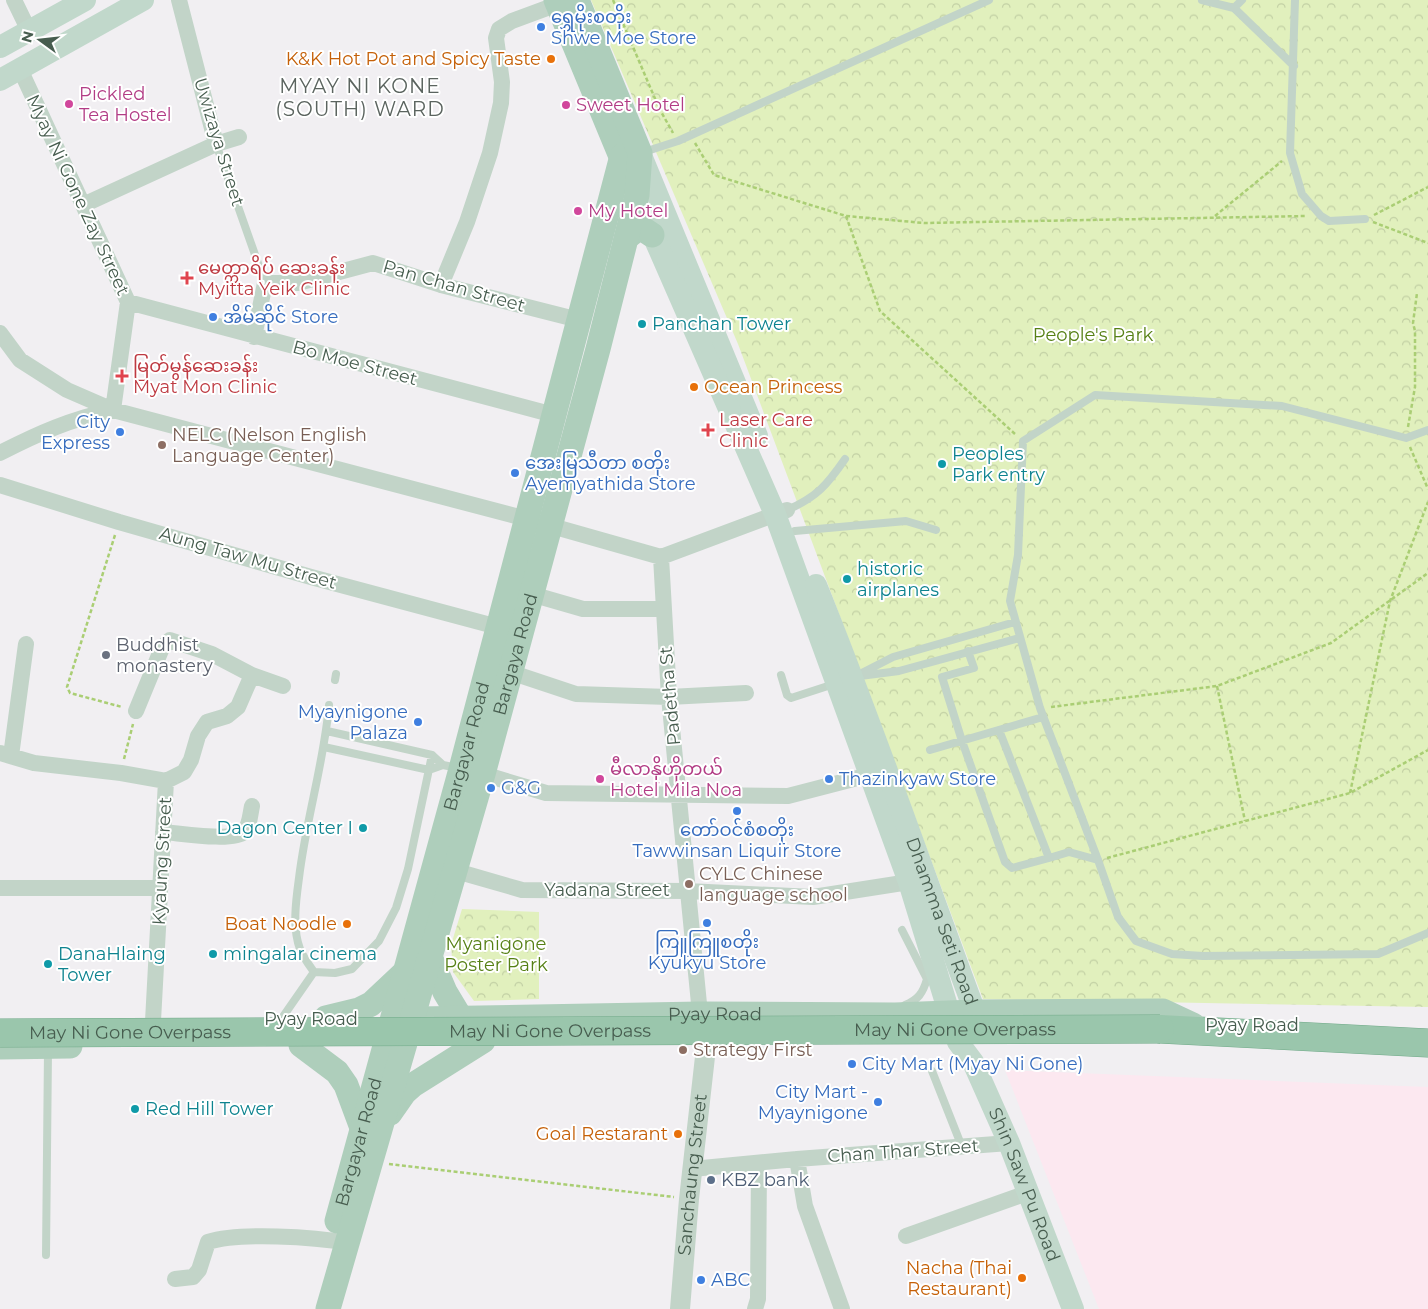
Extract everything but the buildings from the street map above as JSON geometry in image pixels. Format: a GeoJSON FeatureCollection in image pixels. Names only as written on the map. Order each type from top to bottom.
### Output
{"type":"FeatureCollection","features":[{"type":"Feature","properties":{"kind":"highway","name":"Pyay Road"},"geometry":{"type":"LineString","coordinates":[[1194,1029],[1428,1026]]}},
{"type":"Feature","properties":{"kind":"highway","name":"Pyay Road"},"geometry":{"type":"LineString","coordinates":[[1194,1029],[1428,1043]]}},
{"type":"Feature","properties":{"kind":"highway","name":"May Ni Gone Overpass"},"geometry":{"type":"LineString","coordinates":[[0,1033],[1194,1029]]}},
{"type":"Feature","properties":{"kind":"main road"},"geometry":{"type":"LineString","coordinates":[[25,66],[15,39],[85,0]]}},
{"type":"Feature","properties":{"kind":"main road"},"geometry":{"type":"LineString","coordinates":[[0,80],[143,0]]}},
{"type":"Feature","properties":{"kind":"main road","name":"Dhamma Seti Road"},"geometry":{"type":"LineString","coordinates":[[564,1],[781,512],[845,680],[893,791],[975,1012],[969,1048]]}},
{"type":"Feature","properties":{"kind":"main road","name":"Bargaya Road"},"geometry":{"type":"LineString","coordinates":[[538,522],[614,288],[627,237],[637,195],[631,155]]}},
{"type":"Feature","properties":{"kind":"main road","name":"Bargaya Road"},"geometry":{"type":"LineString","coordinates":[[402,1019],[430,957],[456,871],[462,769],[510,672],[531,594],[538,522],[554,415],[589,282],[631,155]]}},
{"type":"Feature","properties":{"kind":"main road","name":"Dhamma Seti Road"},"geometry":{"type":"LineString","coordinates":[[637,195],[652,235],[781,512],[795,531],[845,680],[869,775],[909,882],[951,1014],[969,1048]]}},
{"type":"Feature","properties":{"kind":"main road"},"geometry":{"type":"LineString","coordinates":[[627,237],[640,227],[652,235]]}},
{"type":"Feature","properties":{"kind":"main road"},"geometry":{"type":"LineString","coordinates":[[589,282],[605,279],[614,288]]}},
{"type":"Feature","properties":{"kind":"main road","name":"Bargayar Road"},"geometry":{"type":"LineString","coordinates":[[328,1309],[340,1241],[402,1019],[404,973],[462,769],[498,626],[538,522]]}},
{"type":"Feature","properties":{"kind":"main road"},"geometry":{"type":"LineString","coordinates":[[430,957],[445,992],[460,1017]]}},
{"type":"Feature","properties":{"kind":"main road"},"geometry":{"type":"LineString","coordinates":[[326,1018],[359,1010],[371,1004],[404,973]]}},
{"type":"Feature","properties":{"kind":"main road","name":"Pyay Road"},"geometry":{"type":"LineString","coordinates":[[0,1021],[282,1018],[402,1019],[700,1014],[895,1015],[975,1012],[1163,1010],[1194,1029]]}},
{"type":"Feature","properties":{"kind":"main road","name":"Pyay Road"},"geometry":{"type":"LineString","coordinates":[[0,1047],[707,1039],[969,1048],[1083,1039],[1165,1040],[1194,1029]]}},
{"type":"Feature","properties":{"kind":"main road"},"geometry":{"type":"LineString","coordinates":[[301,1045],[337,1072],[372,1125],[413,1085],[483,1042]]}},
{"type":"Feature","properties":{"kind":"main road","name":"Shin Saw Pu Road"},"geometry":{"type":"LineString","coordinates":[[969,1048],[1009,1143],[1073,1309]]}},
{"type":"Feature","properties":{"kind":"main road","name":"Bargayar Road"},"geometry":{"type":"LineString","coordinates":[[310,1309],[373,1162],[372,1125]]}},
{"type":"Feature","properties":{"kind":"street"},"geometry":{"type":"LineString","coordinates":[[14,0],[15,39]]}},
{"type":"Feature","properties":{"kind":"street","name":"Uwizaya Street"},"geometry":{"type":"LineString","coordinates":[[179,0],[216,144]]}},
{"type":"Feature","properties":{"kind":"street"},"geometry":{"type":"LineString","coordinates":[[441,285],[467,222],[474,194],[490,153],[501,103],[502,82],[496,38],[499,29],[512,21],[564,1]]}},
{"type":"Feature","properties":{"kind":"street","name":"Myay Ni Gone Zay Street"},"geometry":{"type":"LineString","coordinates":[[25,66],[83,205],[128,302],[113,410]]}},
{"type":"Feature","properties":{"kind":"street"},"geometry":{"type":"LineString","coordinates":[[83,205],[216,144],[239,137]]}},
{"type":"Feature","properties":{"kind":"street","name":"Pan Chan Street"},"geometry":{"type":"LineString","coordinates":[[265,283],[298,283],[372,263],[441,285],[579,320]]}},
{"type":"Feature","properties":{"kind":"street"},"geometry":{"type":"LineString","coordinates":[[254,337],[265,283]]}},
{"type":"Feature","properties":{"kind":"street","name":"Bo Moe Street"},"geometry":{"type":"LineString","coordinates":[[128,302],[254,337],[554,415]]}},
{"type":"Feature","properties":{"kind":"street"},"geometry":{"type":"LineString","coordinates":[[0,332],[20,360],[67,390],[113,410],[538,522],[661,557],[781,512]]}},
{"type":"Feature","properties":{"kind":"street"},"geometry":{"type":"LineString","coordinates":[[0,453],[50,427],[84,416],[113,410]]}},
{"type":"Feature","properties":{"kind":"street","name":"Aung Taw Mu Street"},"geometry":{"type":"LineString","coordinates":[[0,485],[119,522],[310,577],[498,626]]}},
{"type":"Feature","properties":{"kind":"street","name":"Padetha St"},"geometry":{"type":"LineString","coordinates":[[661,557],[669,697],[700,1014]]}},
{"type":"Feature","properties":{"kind":"street"},"geometry":{"type":"LineString","coordinates":[[531,594],[583,609],[664,608]]}},
{"type":"Feature","properties":{"kind":"street"},"geometry":{"type":"LineString","coordinates":[[136,711],[162,648],[170,640],[212,654],[252,675],[283,686]]}},
{"type":"Feature","properties":{"kind":"street"},"geometry":{"type":"LineString","coordinates":[[5,754],[26,644]]}},
{"type":"Feature","properties":{"kind":"street"},"geometry":{"type":"LineString","coordinates":[[510,672],[576,694],[669,697],[746,694]]}},
{"type":"Feature","properties":{"kind":"street"},"geometry":{"type":"LineString","coordinates":[[166,781],[184,772],[191,760],[198,736],[207,722],[227,716],[238,707],[252,675]]}},
{"type":"Feature","properties":{"kind":"street","name":"Kyaung Street"},"geometry":{"type":"LineString","coordinates":[[5,754],[34,763],[121,773],[166,781],[153,1020]]}},
{"type":"Feature","properties":{"kind":"street"},"geometry":{"type":"LineString","coordinates":[[462,769],[546,793],[678,795],[788,796],[869,775]]}},
{"type":"Feature","properties":{"kind":"street"},"geometry":{"type":"LineString","coordinates":[[163,832],[231,837],[243,833],[249,823],[252,806]]}},
{"type":"Feature","properties":{"kind":"street","name":"Yadana Street"},"geometry":{"type":"LineString","coordinates":[[456,871],[522,890],[687,891],[813,897],[909,882]]}},
{"type":"Feature","properties":{"kind":"street"},"geometry":{"type":"LineString","coordinates":[[0,888],[160,888]]}},
{"type":"Feature","properties":{"kind":"street","name":"Sanchaung Street"},"geometry":{"type":"LineString","coordinates":[[680,1309],[689,1198],[707,1039]]}},
{"type":"Feature","properties":{"kind":"street","name":"Chan Thar Street"},"geometry":{"type":"LineString","coordinates":[[692,1169],[1009,1143]]}},
{"type":"Feature","properties":{"kind":"street"},"geometry":{"type":"LineString","coordinates":[[797,1159],[806,1206],[842,1309]]}},
{"type":"Feature","properties":{"kind":"street"},"geometry":{"type":"LineString","coordinates":[[759,1164],[760,1306]]}},
{"type":"Feature","properties":{"kind":"street"},"geometry":{"type":"LineString","coordinates":[[906,1236],[1027,1193]]}},
{"type":"Feature","properties":{"kind":"street"},"geometry":{"type":"LineString","coordinates":[[175,1279],[193,1277],[199,1270],[208,1242],[216,1239],[243,1236],[340,1241]]}},
{"type":"Feature","properties":{"kind":"lane"},"geometry":{"type":"LineString","coordinates":[[631,155],[690,136],[990,0]]}},
{"type":"Feature","properties":{"kind":"lane"},"geometry":{"type":"LineString","coordinates":[[1202,0],[1234,8],[1294,66]]}},
{"type":"Feature","properties":{"kind":"lane"},"geometry":{"type":"LineString","coordinates":[[1234,8],[1242,0]]}},
{"type":"Feature","properties":{"kind":"lane"},"geometry":{"type":"LineString","coordinates":[[1295,0],[1290,153],[1302,194],[1321,216],[1329,221],[1365,219]]}},
{"type":"Feature","properties":{"kind":"lane","name":"Uwizaya Street"},"geometry":{"type":"LineString","coordinates":[[216,144],[265,283]]}},
{"type":"Feature","properties":{"kind":"lane"},"geometry":{"type":"LineString","coordinates":[[1428,430],[1406,438],[1282,406],[1096,394],[1023,441],[1018,555],[1010,601],[1043,717],[1118,917],[1136,941],[1172,954],[1203,956],[1378,954],[1428,933]]}},
{"type":"Feature","properties":{"kind":"lane"},"geometry":{"type":"LineString","coordinates":[[781,512],[809,500],[830,480],[845,459]]}},
{"type":"Feature","properties":{"kind":"lane"},"geometry":{"type":"LineString","coordinates":[[795,531],[906,521],[936,530]]}},
{"type":"Feature","properties":{"kind":"lane"},"geometry":{"type":"LineString","coordinates":[[781,674],[788,695],[791,698],[845,680],[893,657],[1015,622]]}},
{"type":"Feature","properties":{"kind":"lane"},"geometry":{"type":"LineString","coordinates":[[845,680],[899,671],[1019,638]]}},
{"type":"Feature","properties":{"kind":"lane"},"geometry":{"type":"LineString","coordinates":[[968,652],[974,668],[942,677],[962,741],[1005,862],[1012,868],[1069,852],[1098,860]]}},
{"type":"Feature","properties":{"kind":"lane"},"geometry":{"type":"LineString","coordinates":[[314,972],[300,949],[296,924],[297,895],[304,841],[324,748],[329,705]]}},
{"type":"Feature","properties":{"kind":"lane"},"geometry":{"type":"LineString","coordinates":[[930,750],[1043,717]]}},
{"type":"Feature","properties":{"kind":"lane"},"geometry":{"type":"LineString","coordinates":[[999,730],[1049,858]]}},
{"type":"Feature","properties":{"kind":"lane"},"geometry":{"type":"LineString","coordinates":[[326,731],[432,754],[462,769]]}},
{"type":"Feature","properties":{"kind":"lane"},"geometry":{"type":"LineString","coordinates":[[324,748],[429,770],[462,769]]}},
{"type":"Feature","properties":{"kind":"lane"},"geometry":{"type":"LineString","coordinates":[[314,972],[335,974],[352,969],[379,942],[396,908],[408,869],[432,754]]}},
{"type":"Feature","properties":{"kind":"lane"},"geometry":{"type":"LineString","coordinates":[[895,1015],[896,1009],[912,1003],[924,992],[927,979],[902,930]]}},
{"type":"Feature","properties":{"kind":"lane"},"geometry":{"type":"LineString","coordinates":[[282,1018],[314,972]]}},
{"type":"Feature","properties":{"kind":"lane"},"geometry":{"type":"LineString","coordinates":[[46,1255],[48,1046]]}},
{"type":"Feature","properties":{"kind":"lane"},"geometry":{"type":"LineString","coordinates":[[932,1071],[962,1147]]}},
{"type":"Feature","properties":{"kind":"path"},"geometry":{"type":"LineString","coordinates":[[614,0],[659,108],[678,141]]}},
{"type":"Feature","properties":{"kind":"path"},"geometry":{"type":"LineString","coordinates":[[690,136],[714,175],[846,216],[924,223],[1215,216],[1321,216]]}},
{"type":"Feature","properties":{"kind":"path"},"geometry":{"type":"LineString","coordinates":[[1215,216],[1290,153]]}},
{"type":"Feature","properties":{"kind":"path"},"geometry":{"type":"LineString","coordinates":[[1365,219],[1428,187]]}},
{"type":"Feature","properties":{"kind":"path"},"geometry":{"type":"LineString","coordinates":[[846,216],[880,311],[1023,441]]}},
{"type":"Feature","properties":{"kind":"path"},"geometry":{"type":"LineString","coordinates":[[1365,219],[1428,243]]}},
{"type":"Feature","properties":{"kind":"path"},"geometry":{"type":"LineString","coordinates":[[1406,438],[1415,387],[1415,331],[1413,323],[1417,293]]}},
{"type":"Feature","properties":{"kind":"path"},"geometry":{"type":"LineString","coordinates":[[1410,446],[1428,489],[1413,455],[1410,446]]}},
{"type":"Feature","properties":{"kind":"path"},"geometry":{"type":"LineString","coordinates":[[1350,793],[1390,601],[1428,502]]}},
{"type":"Feature","properties":{"kind":"path"},"geometry":{"type":"LineString","coordinates":[[119,522],[67,687],[70,693],[136,711],[121,773]]}},
{"type":"Feature","properties":{"kind":"path"},"geometry":{"type":"LineString","coordinates":[[1040,708],[1217,686],[1331,643],[1428,574]]}},
{"type":"Feature","properties":{"kind":"path"},"geometry":{"type":"LineString","coordinates":[[1217,686],[1245,821]]}},
{"type":"Feature","properties":{"kind":"path"},"geometry":{"type":"LineString","coordinates":[[1098,860],[1350,793],[1428,750]]}},
{"type":"Feature","properties":{"kind":"path"},"geometry":{"type":"LineString","coordinates":[[373,1162],[689,1198]]}},
{"type":"Feature","properties":{"kind":"shaded area"},"geometry":{"type":"Polygon","coordinates":[[[1005,1070],[1428,1087],[1428,1309],[1099,1309],[1005,1070]]]}},
{"type":"Feature","properties":{"kind":"green space","name":"People's Park"},"geometry":{"type":"Polygon","coordinates":[[[591,0],[1428,0],[1428,1007],[983,999],[738,344],[591,0]]]}},
{"type":"Feature","properties":{"kind":"green space","name":"Myanigone Poster Park"},"geometry":{"type":"Polygon","coordinates":[[[462,909],[539,912],[539,999],[474,1001],[453,972],[451,945],[462,909]]]}},
{"type":"Feature","properties":{"kind":"place","name":"ရွှေမိုးစတိုး Shwe Moe Store"},"geometry":{"type":"Point","coordinates":[541,27]}},
{"type":"Feature","properties":{"kind":"place","name":"K&K Hot Pot and Spicy Taste"},"geometry":{"type":"Point","coordinates":[551,59]}},
{"type":"Feature","properties":{"kind":"place","name":"Pickled Tea Hostel"},"geometry":{"type":"Point","coordinates":[69,104]}},
{"type":"Feature","properties":{"kind":"place","name":"Sweet Hotel"},"geometry":{"type":"Point","coordinates":[566,105]}},
{"type":"Feature","properties":{"kind":"place","name":"My Hotel"},"geometry":{"type":"Point","coordinates":[578,211]}},
{"type":"Feature","properties":{"kind":"place","name":"မေတ္တာရိပ် ဆေးခန်း Myitta Yeik Clinic"},"geometry":{"type":"Point","coordinates":[187,278]}},
{"type":"Feature","properties":{"kind":"place","name":"အိမ်ဆိုင် Store"},"geometry":{"type":"Point","coordinates":[213,317]}},
{"type":"Feature","properties":{"kind":"place","name":"Panchan Tower"},"geometry":{"type":"Point","coordinates":[642,324]}},
{"type":"Feature","properties":{"kind":"place","name":"မြတ်မွန်ဆေးခန်း Myat Mon Clinic"},"geometry":{"type":"Point","coordinates":[122,376]}},
{"type":"Feature","properties":{"kind":"place","name":"Ocean Princess"},"geometry":{"type":"Point","coordinates":[694,387]}},
{"type":"Feature","properties":{"kind":"place","name":"Laser Care Clinic"},"geometry":{"type":"Point","coordinates":[708,430]}},
{"type":"Feature","properties":{"kind":"place","name":"City Express"},"geometry":{"type":"Point","coordinates":[120,432]}},
{"type":"Feature","properties":{"kind":"place","name":"NELC (Nelson English Language Center)"},"geometry":{"type":"Point","coordinates":[162,445]}},
{"type":"Feature","properties":{"kind":"place","name":"Peoples Park entry"},"geometry":{"type":"Point","coordinates":[942,464]}},
{"type":"Feature","properties":{"kind":"place","name":"အေးမြသီတာ စတိုး Ayemyathida Store"},"geometry":{"type":"Point","coordinates":[515,473]}},
{"type":"Feature","properties":{"kind":"place","name":"historic airplanes"},"geometry":{"type":"Point","coordinates":[847,579]}},
{"type":"Feature","properties":{"kind":"place","name":"Buddhist monastery"},"geometry":{"type":"Point","coordinates":[106,655]}},
{"type":"Feature","properties":{"kind":"place","name":"Myaynigone Palaza"},"geometry":{"type":"Point","coordinates":[418,722]}},
{"type":"Feature","properties":{"kind":"place","name":"မီလာနိုဟိုတယ် Hotel Mila Noa"},"geometry":{"type":"Point","coordinates":[600,779]}},
{"type":"Feature","properties":{"kind":"place","name":"Thazinkyaw Store"},"geometry":{"type":"Point","coordinates":[829,779]}},
{"type":"Feature","properties":{"kind":"place","name":"G&G"},"geometry":{"type":"Point","coordinates":[491,788]}},
{"type":"Feature","properties":{"kind":"place","name":"တော်ဝင်စံစတိုး Tawwinsan Liquir Store"},"geometry":{"type":"Point","coordinates":[737,811]}},
{"type":"Feature","properties":{"kind":"place","name":"Dagon Center I"},"geometry":{"type":"Point","coordinates":[363,828]}},
{"type":"Feature","properties":{"kind":"place","name":"CYLC Chinese language school"},"geometry":{"type":"Point","coordinates":[689,884]}},
{"type":"Feature","properties":{"kind":"place","name":"ကြူကြူစတိုး Kyukyu Store"},"geometry":{"type":"Point","coordinates":[707,923]}},
{"type":"Feature","properties":{"kind":"place","name":"Boat Noodle"},"geometry":{"type":"Point","coordinates":[347,924]}},
{"type":"Feature","properties":{"kind":"place","name":"mingalar cinema"},"geometry":{"type":"Point","coordinates":[213,954]}},
{"type":"Feature","properties":{"kind":"place","name":"DanaHlaing Tower"},"geometry":{"type":"Point","coordinates":[48,964]}},
{"type":"Feature","properties":{"kind":"place","name":"Strategy First"},"geometry":{"type":"Point","coordinates":[683,1050]}},
{"type":"Feature","properties":{"kind":"place","name":"City Mart (Myay Ni Gone)"},"geometry":{"type":"Point","coordinates":[852,1064]}},
{"type":"Feature","properties":{"kind":"place","name":"City Mart - Myaynigone"},"geometry":{"type":"Point","coordinates":[878,1102]}},
{"type":"Feature","properties":{"kind":"place","name":"Red Hill Tower"},"geometry":{"type":"Point","coordinates":[135,1109]}},
{"type":"Feature","properties":{"kind":"place","name":"Goal Restarant"},"geometry":{"type":"Point","coordinates":[678,1134]}},
{"type":"Feature","properties":{"kind":"place","name":"KBZ bank"},"geometry":{"type":"Point","coordinates":[711,1180]}},
{"type":"Feature","properties":{"kind":"place","name":"Nacha (Thai Restaurant)"},"geometry":{"type":"Point","coordinates":[1022,1278]}},
{"type":"Feature","properties":{"kind":"place","name":"ABC"},"geometry":{"type":"Point","coordinates":[701,1280]}},
{"type":"Feature","properties":{"kind":"district","name":"MYAY NI KONE (SOUTH) WARD"},"geometry":{"type":"Point","coordinates":[360,98]}}]}
